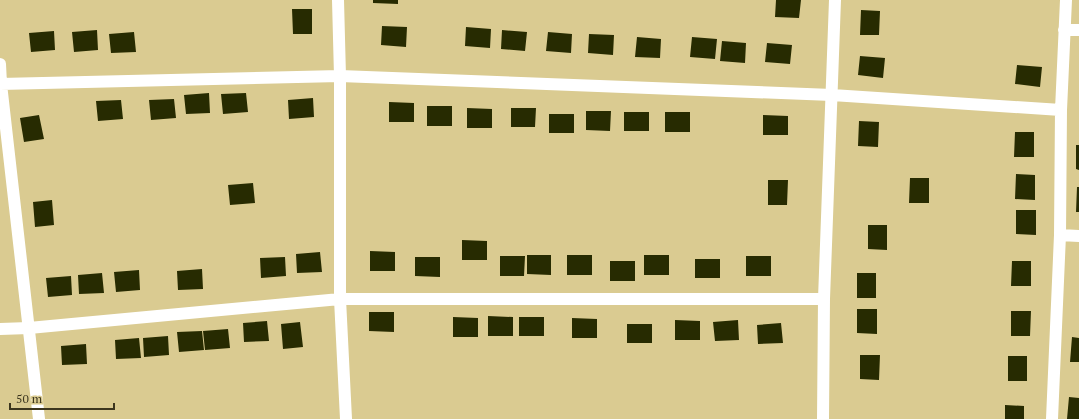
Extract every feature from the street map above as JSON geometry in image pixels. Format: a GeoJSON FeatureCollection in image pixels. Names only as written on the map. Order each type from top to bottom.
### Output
{"type":"FeatureCollection","features":[{"type":"Feature","properties":{"kind":"street"},"geometry":{"type":"LineString","coordinates":[[338,0],[340,76],[340,300],[346,419]]}},
{"type":"Feature","properties":{"kind":"street"},"geometry":{"type":"LineString","coordinates":[[823,419],[824,299],[835,0]]}},
{"type":"Feature","properties":{"kind":"street"},"geometry":{"type":"LineString","coordinates":[[1052,419],[1060,235],[1061,110],[1066,0]]}},
{"type":"Feature","properties":{"kind":"street"},"geometry":{"type":"LineString","coordinates":[[1064,30],[1079,30]]}},
{"type":"Feature","properties":{"kind":"street"},"geometry":{"type":"LineString","coordinates":[[0,64],[0,84],[39,419]]}},
{"type":"Feature","properties":{"kind":"street"},"geometry":{"type":"LineString","coordinates":[[0,84],[340,76],[832,95],[1061,110]]}},
{"type":"Feature","properties":{"kind":"street"},"geometry":{"type":"LineString","coordinates":[[1060,235],[1079,236]]}},
{"type":"Feature","properties":{"kind":"street"},"geometry":{"type":"LineString","coordinates":[[0,329],[29,328],[340,300],[824,299]]}},
{"type":"Feature","properties":{"kind":"building"},"geometry":{"type":"Polygon","coordinates":[[[373,0],[398,0],[398,4],[373,3],[373,0]]]}},
{"type":"Feature","properties":{"kind":"building"},"geometry":{"type":"Polygon","coordinates":[[[776,0],[801,0],[799,18],[775,17],[776,0]]]}},
{"type":"Feature","properties":{"kind":"building"},"geometry":{"type":"Polygon","coordinates":[[[292,9],[312,9],[312,34],[293,34],[292,9]]]}},
{"type":"Feature","properties":{"kind":"building"},"geometry":{"type":"Polygon","coordinates":[[[861,10],[880,11],[879,35],[860,35],[861,10]]]}},
{"type":"Feature","properties":{"kind":"building"},"geometry":{"type":"Polygon","coordinates":[[[382,26],[407,27],[406,47],[381,45],[382,26]]]}},
{"type":"Feature","properties":{"kind":"building"},"geometry":{"type":"Polygon","coordinates":[[[466,27],[491,29],[490,48],[465,46],[466,27]]]}},
{"type":"Feature","properties":{"kind":"building"},"geometry":{"type":"Polygon","coordinates":[[[97,30],[98,50],[74,52],[72,32],[97,30]]]}},
{"type":"Feature","properties":{"kind":"building"},"geometry":{"type":"Polygon","coordinates":[[[502,30],[527,32],[525,51],[501,49],[502,30]]]}},
{"type":"Feature","properties":{"kind":"building"},"geometry":{"type":"Polygon","coordinates":[[[54,31],[55,50],[31,52],[29,33],[54,31]]]}},
{"type":"Feature","properties":{"kind":"building"},"geometry":{"type":"Polygon","coordinates":[[[134,32],[136,52],[111,53],[109,34],[134,32]]]}},
{"type":"Feature","properties":{"kind":"building"},"geometry":{"type":"Polygon","coordinates":[[[548,32],[572,34],[571,53],[546,51],[548,32]]]}},
{"type":"Feature","properties":{"kind":"building"},"geometry":{"type":"Polygon","coordinates":[[[589,34],[614,35],[613,55],[588,53],[589,34]]]}},
{"type":"Feature","properties":{"kind":"building"},"geometry":{"type":"Polygon","coordinates":[[[637,37],[661,39],[660,58],[635,57],[637,37]]]}},
{"type":"Feature","properties":{"kind":"building"},"geometry":{"type":"Polygon","coordinates":[[[692,37],[717,39],[715,59],[690,57],[692,37]]]}},
{"type":"Feature","properties":{"kind":"building"},"geometry":{"type":"Polygon","coordinates":[[[722,41],[746,43],[745,63],[720,61],[722,41]]]}},
{"type":"Feature","properties":{"kind":"building"},"geometry":{"type":"Polygon","coordinates":[[[767,43],[792,45],[790,64],[765,62],[767,43]]]}},
{"type":"Feature","properties":{"kind":"building"},"geometry":{"type":"Polygon","coordinates":[[[860,56],[885,58],[883,78],[858,75],[860,56]]]}},
{"type":"Feature","properties":{"kind":"building"},"geometry":{"type":"Polygon","coordinates":[[[1017,65],[1042,67],[1040,87],[1015,84],[1017,65]]]}},
{"type":"Feature","properties":{"kind":"building"},"geometry":{"type":"Polygon","coordinates":[[[209,93],[210,113],[186,114],[184,95],[209,93]]]}},
{"type":"Feature","properties":{"kind":"building"},"geometry":{"type":"Polygon","coordinates":[[[246,93],[248,112],[223,114],[221,94],[246,93]]]}},
{"type":"Feature","properties":{"kind":"building"},"geometry":{"type":"Polygon","coordinates":[[[313,98],[314,117],[289,119],[288,100],[313,98]]]}},
{"type":"Feature","properties":{"kind":"building"},"geometry":{"type":"Polygon","coordinates":[[[174,99],[176,118],[151,120],[149,100],[174,99]]]}},
{"type":"Feature","properties":{"kind":"building"},"geometry":{"type":"Polygon","coordinates":[[[121,100],[123,119],[98,121],[96,101],[121,100]]]}},
{"type":"Feature","properties":{"kind":"building"},"geometry":{"type":"Polygon","coordinates":[[[389,102],[414,103],[414,122],[389,122],[389,102]]]}},
{"type":"Feature","properties":{"kind":"building"},"geometry":{"type":"Polygon","coordinates":[[[427,106],[452,106],[452,126],[427,126],[427,106]]]}},
{"type":"Feature","properties":{"kind":"building"},"geometry":{"type":"Polygon","coordinates":[[[467,108],[492,109],[492,128],[467,128],[467,108]]]}},
{"type":"Feature","properties":{"kind":"building"},"geometry":{"type":"Polygon","coordinates":[[[511,108],[536,108],[535,127],[511,127],[511,108]]]}},
{"type":"Feature","properties":{"kind":"building"},"geometry":{"type":"Polygon","coordinates":[[[586,111],[611,111],[610,131],[586,130],[586,111]]]}},
{"type":"Feature","properties":{"kind":"building"},"geometry":{"type":"Polygon","coordinates":[[[624,112],[649,112],[649,131],[624,131],[624,112]]]}},
{"type":"Feature","properties":{"kind":"building"},"geometry":{"type":"Polygon","coordinates":[[[665,112],[690,112],[690,132],[665,132],[665,112]]]}},
{"type":"Feature","properties":{"kind":"building"},"geometry":{"type":"Polygon","coordinates":[[[549,114],[574,114],[574,133],[549,133],[549,114]]]}},
{"type":"Feature","properties":{"kind":"building"},"geometry":{"type":"Polygon","coordinates":[[[39,115],[44,139],[24,142],[20,118],[39,115]]]}},
{"type":"Feature","properties":{"kind":"building"},"geometry":{"type":"Polygon","coordinates":[[[763,115],[788,116],[788,135],[763,135],[763,115]]]}},
{"type":"Feature","properties":{"kind":"building"},"geometry":{"type":"Polygon","coordinates":[[[859,121],[879,122],[878,147],[858,146],[859,121]]]}},
{"type":"Feature","properties":{"kind":"building"},"geometry":{"type":"Polygon","coordinates":[[[1015,132],[1034,132],[1034,157],[1014,157],[1015,132]]]}},
{"type":"Feature","properties":{"kind":"building"},"geometry":{"type":"Polygon","coordinates":[[[1076,145],[1079,145],[1079,170],[1076,169],[1076,145]]]}},
{"type":"Feature","properties":{"kind":"building"},"geometry":{"type":"Polygon","coordinates":[[[1016,174],[1035,175],[1035,200],[1015,199],[1016,174]]]}},
{"type":"Feature","properties":{"kind":"building"},"geometry":{"type":"Polygon","coordinates":[[[910,178],[929,178],[929,203],[909,203],[910,178]]]}},
{"type":"Feature","properties":{"kind":"building"},"geometry":{"type":"Polygon","coordinates":[[[768,180],[788,180],[787,205],[768,205],[768,180]]]}},
{"type":"Feature","properties":{"kind":"building"},"geometry":{"type":"Polygon","coordinates":[[[253,183],[255,203],[230,205],[228,185],[253,183]]]}},
{"type":"Feature","properties":{"kind":"building"},"geometry":{"type":"Polygon","coordinates":[[[1077,187],[1079,187],[1079,212],[1076,212],[1077,187]]]}},
{"type":"Feature","properties":{"kind":"building"},"geometry":{"type":"Polygon","coordinates":[[[52,200],[54,225],[35,227],[33,202],[52,200]]]}},
{"type":"Feature","properties":{"kind":"building"},"geometry":{"type":"Polygon","coordinates":[[[1016,210],[1036,210],[1036,235],[1016,234],[1016,210]]]}},
{"type":"Feature","properties":{"kind":"building"},"geometry":{"type":"Polygon","coordinates":[[[868,225],[887,225],[887,250],[868,249],[868,225]]]}},
{"type":"Feature","properties":{"kind":"building"},"geometry":{"type":"Polygon","coordinates":[[[462,240],[487,241],[487,260],[462,260],[462,240]]]}},
{"type":"Feature","properties":{"kind":"building"},"geometry":{"type":"Polygon","coordinates":[[[370,251],[395,252],[395,271],[370,271],[370,251]]]}},
{"type":"Feature","properties":{"kind":"building"},"geometry":{"type":"Polygon","coordinates":[[[320,252],[322,272],[297,273],[296,254],[320,252]]]}},
{"type":"Feature","properties":{"kind":"building"},"geometry":{"type":"Polygon","coordinates":[[[527,255],[551,255],[551,275],[527,274],[527,255]]]}},
{"type":"Feature","properties":{"kind":"building"},"geometry":{"type":"Polygon","coordinates":[[[567,255],[592,255],[592,275],[567,275],[567,255]]]}},
{"type":"Feature","properties":{"kind":"building"},"geometry":{"type":"Polygon","coordinates":[[[644,255],[669,255],[669,275],[644,275],[644,255]]]}},
{"type":"Feature","properties":{"kind":"building"},"geometry":{"type":"Polygon","coordinates":[[[500,256],[525,256],[524,276],[500,276],[500,256]]]}},
{"type":"Feature","properties":{"kind":"building"},"geometry":{"type":"Polygon","coordinates":[[[746,256],[771,256],[771,276],[746,276],[746,256]]]}},
{"type":"Feature","properties":{"kind":"building"},"geometry":{"type":"Polygon","coordinates":[[[285,257],[286,276],[261,278],[260,258],[285,257]]]}},
{"type":"Feature","properties":{"kind":"building"},"geometry":{"type":"Polygon","coordinates":[[[415,257],[440,257],[440,277],[415,276],[415,257]]]}},
{"type":"Feature","properties":{"kind":"building"},"geometry":{"type":"Polygon","coordinates":[[[695,259],[720,259],[720,278],[695,278],[695,259]]]}},
{"type":"Feature","properties":{"kind":"building"},"geometry":{"type":"Polygon","coordinates":[[[610,261],[635,261],[635,281],[610,281],[610,261]]]}},
{"type":"Feature","properties":{"kind":"building"},"geometry":{"type":"Polygon","coordinates":[[[1012,261],[1031,261],[1031,286],[1011,286],[1012,261]]]}},
{"type":"Feature","properties":{"kind":"building"},"geometry":{"type":"Polygon","coordinates":[[[202,269],[203,289],[178,290],[177,271],[202,269]]]}},
{"type":"Feature","properties":{"kind":"building"},"geometry":{"type":"Polygon","coordinates":[[[139,270],[140,290],[116,292],[114,272],[139,270]]]}},
{"type":"Feature","properties":{"kind":"building"},"geometry":{"type":"Polygon","coordinates":[[[102,273],[104,293],[79,294],[78,275],[102,273]]]}},
{"type":"Feature","properties":{"kind":"building"},"geometry":{"type":"Polygon","coordinates":[[[857,273],[876,273],[876,298],[857,298],[857,273]]]}},
{"type":"Feature","properties":{"kind":"building"},"geometry":{"type":"Polygon","coordinates":[[[71,276],[72,295],[48,297],[46,278],[71,276]]]}},
{"type":"Feature","properties":{"kind":"building"},"geometry":{"type":"Polygon","coordinates":[[[857,309],[877,309],[877,334],[857,333],[857,309]]]}},
{"type":"Feature","properties":{"kind":"building"},"geometry":{"type":"Polygon","coordinates":[[[1011,311],[1031,311],[1030,336],[1011,336],[1011,311]]]}},
{"type":"Feature","properties":{"kind":"building"},"geometry":{"type":"Polygon","coordinates":[[[369,312],[394,312],[394,332],[369,331],[369,312]]]}},
{"type":"Feature","properties":{"kind":"building"},"geometry":{"type":"Polygon","coordinates":[[[488,316],[513,317],[513,336],[488,336],[488,316]]]}},
{"type":"Feature","properties":{"kind":"building"},"geometry":{"type":"Polygon","coordinates":[[[453,317],[478,318],[478,337],[453,337],[453,317]]]}},
{"type":"Feature","properties":{"kind":"building"},"geometry":{"type":"Polygon","coordinates":[[[519,317],[544,317],[544,336],[519,336],[519,317]]]}},
{"type":"Feature","properties":{"kind":"building"},"geometry":{"type":"Polygon","coordinates":[[[572,318],[597,319],[597,338],[572,338],[572,318]]]}},
{"type":"Feature","properties":{"kind":"building"},"geometry":{"type":"Polygon","coordinates":[[[675,320],[700,321],[700,340],[675,340],[675,320]]]}},
{"type":"Feature","properties":{"kind":"building"},"geometry":{"type":"Polygon","coordinates":[[[738,320],[739,340],[715,341],[713,322],[738,320]]]}},
{"type":"Feature","properties":{"kind":"building"},"geometry":{"type":"Polygon","coordinates":[[[267,321],[269,341],[244,342],[243,323],[267,321]]]}},
{"type":"Feature","properties":{"kind":"building"},"geometry":{"type":"Polygon","coordinates":[[[300,322],[303,347],[283,349],[281,324],[300,322]]]}},
{"type":"Feature","properties":{"kind":"building"},"geometry":{"type":"Polygon","coordinates":[[[781,323],[783,343],[758,344],[757,325],[781,323]]]}},
{"type":"Feature","properties":{"kind":"building"},"geometry":{"type":"Polygon","coordinates":[[[627,324],[652,324],[652,343],[627,343],[627,324]]]}},
{"type":"Feature","properties":{"kind":"building"},"geometry":{"type":"Polygon","coordinates":[[[228,329],[230,348],[205,350],[203,331],[228,329]]]}},
{"type":"Feature","properties":{"kind":"building"},"geometry":{"type":"Polygon","coordinates":[[[202,331],[204,350],[179,352],[177,332],[202,331]]]}},
{"type":"Feature","properties":{"kind":"building"},"geometry":{"type":"Polygon","coordinates":[[[168,336],[169,355],[144,357],[143,338],[168,336]]]}},
{"type":"Feature","properties":{"kind":"building"},"geometry":{"type":"Polygon","coordinates":[[[1072,337],[1079,338],[1079,362],[1070,362],[1072,337]]]}},
{"type":"Feature","properties":{"kind":"building"},"geometry":{"type":"Polygon","coordinates":[[[139,338],[141,358],[116,359],[115,340],[139,338]]]}},
{"type":"Feature","properties":{"kind":"building"},"geometry":{"type":"Polygon","coordinates":[[[86,344],[87,364],[62,365],[61,346],[86,344]]]}},
{"type":"Feature","properties":{"kind":"building"},"geometry":{"type":"Polygon","coordinates":[[[860,355],[880,355],[879,380],[860,379],[860,355]]]}},
{"type":"Feature","properties":{"kind":"building"},"geometry":{"type":"Polygon","coordinates":[[[1008,356],[1027,356],[1027,381],[1008,381],[1008,356]]]}},
{"type":"Feature","properties":{"kind":"building"},"geometry":{"type":"Polygon","coordinates":[[[1069,397],[1079,398],[1079,419],[1067,419],[1069,397]]]}},
{"type":"Feature","properties":{"kind":"building"},"geometry":{"type":"Polygon","coordinates":[[[1005,405],[1024,406],[1024,419],[1005,419],[1005,405]]]}}]}
